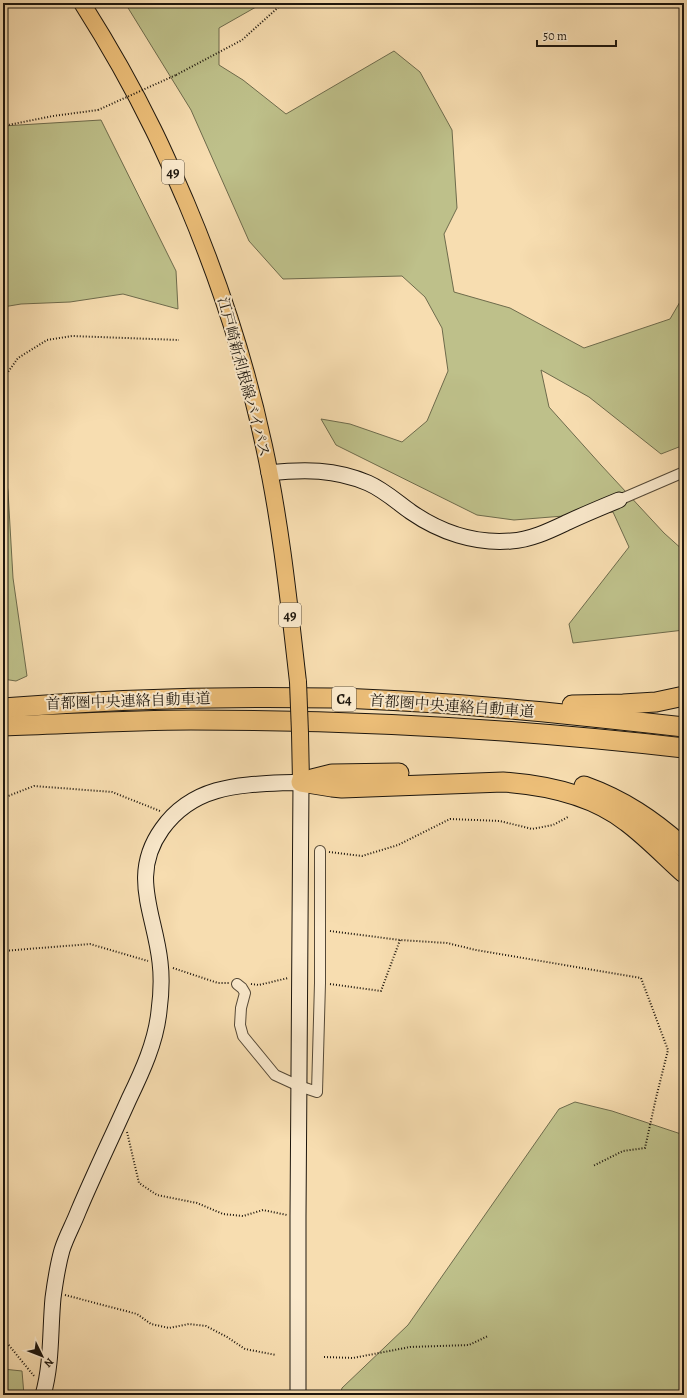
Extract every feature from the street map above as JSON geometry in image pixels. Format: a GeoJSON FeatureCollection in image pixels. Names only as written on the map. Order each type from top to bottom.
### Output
{"type":"FeatureCollection","features":[{"type":"Feature","properties":{"kind":"highway"},"geometry":{"type":"LineString","coordinates":[[476,706],[623,704],[656,702],[684,696]]}},
{"type":"Feature","properties":{"kind":"highway","name":"首都圏中央連絡自動車道"},"geometry":{"type":"LineString","coordinates":[[3,708],[70,703],[198,698],[333,698],[476,706],[684,727]]}},
{"type":"Feature","properties":{"kind":"highway","name":"首都圏中央連絡自動車道"},"geometry":{"type":"LineString","coordinates":[[3,726],[190,720],[338,722],[482,729],[616,740],[684,748]]}},
{"type":"Feature","properties":{"kind":"highway"},"geometry":{"type":"LineString","coordinates":[[301,782],[332,787],[503,782],[528,784],[548,782],[577,790],[604,793],[624,803],[647,818],[684,848]]}},
{"type":"Feature","properties":{"kind":"highway"},"geometry":{"type":"LineString","coordinates":[[577,790],[593,802],[627,821],[684,873]]}},
{"type":"Feature","properties":{"kind":"main road","name":"江戸崎新利根線バイパス"},"geometry":{"type":"LineString","coordinates":[[82,3],[130,83],[154,131],[205,249],[223,298],[239,351],[258,420],[269,473],[289,602],[298,682],[301,782]]}},
{"type":"Feature","properties":{"kind":"street"},"geometry":{"type":"LineString","coordinates":[[269,473],[294,470],[321,471],[352,477],[380,490],[412,513],[445,531],[457,536],[493,542],[513,541],[553,530],[684,472]]}},
{"type":"Feature","properties":{"kind":"street"},"geometry":{"type":"LineString","coordinates":[[45,1391],[49,1370],[54,1293],[62,1250],[90,1183],[146,1064],[159,1013],[160,964],[155,930],[145,887],[146,868],[150,848],[162,828],[186,804],[194,799],[218,789],[232,786],[301,782],[298,1395]]}},
{"type":"Feature","properties":{"kind":"street"},"geometry":{"type":"LineString","coordinates":[[237,984],[242,988],[244,994],[240,1025],[243,1036],[275,1075],[317,1092],[320,983],[320,851]]}},
{"type":"Feature","properties":{"kind":"path"},"geometry":{"type":"LineString","coordinates":[[3,126],[53,116],[98,110],[176,75],[242,40],[283,3]]}},
{"type":"Feature","properties":{"kind":"path"},"geometry":{"type":"LineString","coordinates":[[3,379],[18,358],[47,340],[72,336],[179,340]]}},
{"type":"Feature","properties":{"kind":"path"},"geometry":{"type":"LineString","coordinates":[[3,798],[34,786],[112,792],[173,816]]}},
{"type":"Feature","properties":{"kind":"path"},"geometry":{"type":"LineString","coordinates":[[320,851],[362,856],[398,845],[450,819],[500,821],[532,829],[553,825],[568,816]]}},
{"type":"Feature","properties":{"kind":"path"},"geometry":{"type":"LineString","coordinates":[[320,930],[400,940],[448,943],[476,950],[641,978],[668,1050],[645,1148],[623,1151],[593,1166]]}},
{"type":"Feature","properties":{"kind":"path"},"geometry":{"type":"LineString","coordinates":[[320,983],[381,991],[400,940]]}},
{"type":"Feature","properties":{"kind":"path"},"geometry":{"type":"LineString","coordinates":[[3,951],[90,944],[160,964],[218,983],[259,984],[286,978],[300,980]]}},
{"type":"Feature","properties":{"kind":"path"},"geometry":{"type":"LineString","coordinates":[[118,1122],[124,1127],[128,1135],[139,1183],[157,1195],[197,1204],[223,1214],[243,1216],[262,1210],[298,1217]]}},
{"type":"Feature","properties":{"kind":"path"},"geometry":{"type":"LineString","coordinates":[[54,1293],[137,1314],[151,1324],[169,1328],[189,1324],[206,1326],[245,1349],[276,1355]]}},
{"type":"Feature","properties":{"kind":"path"},"geometry":{"type":"LineString","coordinates":[[324,1357],[353,1358],[410,1347],[469,1345],[488,1336]]}},
{"type":"Feature","properties":{"kind":"path"},"geometry":{"type":"LineString","coordinates":[[3,1338],[45,1391]]}},
{"type":"Feature","properties":{"kind":"green space"},"geometry":{"type":"Polygon","coordinates":[[[125,3],[263,3],[219,28],[219,65],[243,80],[286,114],[394,51],[420,72],[452,130],[457,208],[444,234],[454,292],[510,308],[584,348],[670,319],[684,295],[684,445],[661,454],[589,397],[541,370],[549,407],[664,533],[684,551],[684,630],[573,643],[569,624],[629,547],[613,512],[514,520],[477,515],[336,445],[321,419],[350,424],[402,442],[427,421],[448,371],[442,328],[425,297],[402,276],[283,279],[249,241],[191,110],[125,3]]]}},
{"type":"Feature","properties":{"kind":"green space"},"geometry":{"type":"Polygon","coordinates":[[[101,120],[176,271],[178,309],[123,294],[70,302],[21,304],[3,307],[3,126],[101,120]]]}},
{"type":"Feature","properties":{"kind":"green space"},"geometry":{"type":"Polygon","coordinates":[[[3,459],[8,491],[13,578],[27,676],[16,681],[3,679],[3,459]]]}},
{"type":"Feature","properties":{"kind":"green space"},"geometry":{"type":"Polygon","coordinates":[[[575,1102],[612,1111],[684,1135],[684,1395],[340,1395],[342,1388],[408,1325],[559,1109],[575,1102]]]}},
{"type":"Feature","properties":{"kind":"green space"},"geometry":{"type":"Polygon","coordinates":[[[3,1369],[22,1371],[24,1395],[3,1395],[3,1369]]]}}]}
